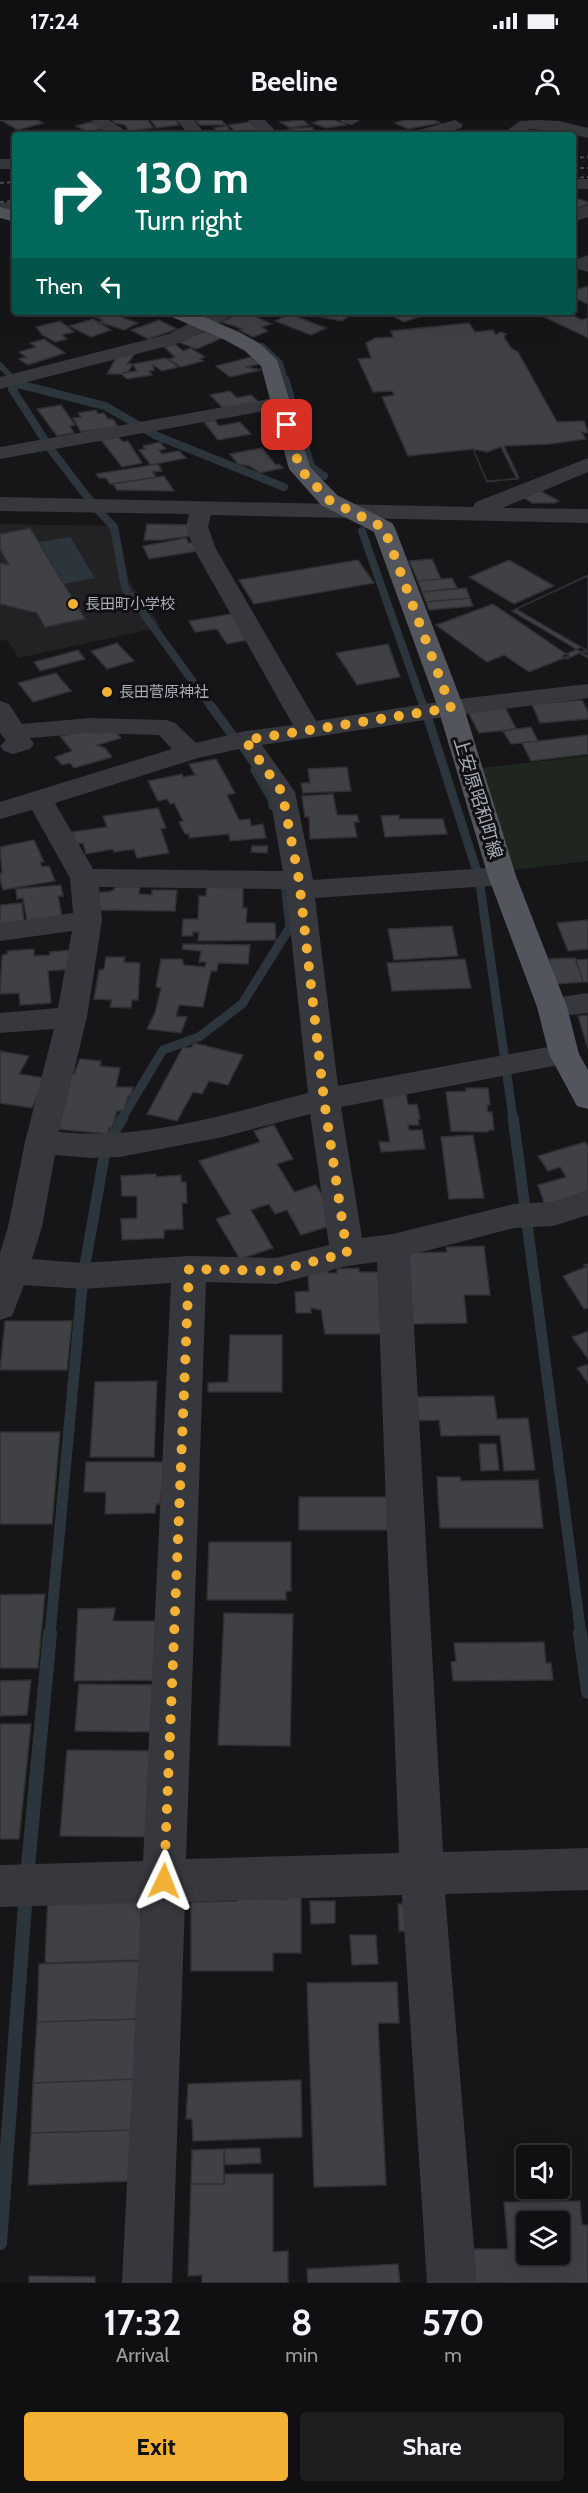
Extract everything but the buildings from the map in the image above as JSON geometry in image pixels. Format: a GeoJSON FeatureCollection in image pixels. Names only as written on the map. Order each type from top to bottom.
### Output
{"type":"FeatureCollection","features":[{"type":"Feature","properties":{"kind":"main road","name":"上安原昭和町線"},"geometry":{"type":"LineString","coordinates":[[183,315],[252,347],[270,364],[300,469],[329,500],[384,528],[451,708],[502,876],[552,1007],[564,1054],[588,1098]]}},
{"type":"Feature","properties":{"kind":"street"},"geometry":{"type":"LineString","coordinates":[[100,120],[119,132]]}},
{"type":"Feature","properties":{"kind":"street"},"geometry":{"type":"LineString","coordinates":[[185,120],[195,132]]}},
{"type":"Feature","properties":{"kind":"street"},"geometry":{"type":"LineString","coordinates":[[256,120],[268,132]]}},
{"type":"Feature","properties":{"kind":"street"},"geometry":{"type":"LineString","coordinates":[[514,132],[526,124],[559,126],[588,133]]}},
{"type":"Feature","properties":{"kind":"street"},"geometry":{"type":"LineString","coordinates":[[431,132],[456,126]]}},
{"type":"Feature","properties":{"kind":"street"},"geometry":{"type":"LineString","coordinates":[[0,383],[176,338],[219,315]]}},
{"type":"Feature","properties":{"kind":"street"},"geometry":{"type":"LineString","coordinates":[[0,453],[280,403]]}},
{"type":"Feature","properties":{"kind":"street"},"geometry":{"type":"LineString","coordinates":[[483,515],[484,507],[588,464]]}},
{"type":"Feature","properties":{"kind":"street"},"geometry":{"type":"LineString","coordinates":[[0,504],[588,516]]}},
{"type":"Feature","properties":{"kind":"street"},"geometry":{"type":"LineString","coordinates":[[201,509],[197,527],[206,549],[309,731]]}},
{"type":"Feature","properties":{"kind":"street"},"geometry":{"type":"LineString","coordinates":[[0,811],[190,752],[237,741],[451,708],[588,691]]}},
{"type":"Feature","properties":{"kind":"street"},"geometry":{"type":"LineString","coordinates":[[0,709],[7,741],[57,725],[87,724],[166,728],[190,752]]}},
{"type":"Feature","properties":{"kind":"street"},"geometry":{"type":"LineString","coordinates":[[237,741],[282,792],[290,883],[347,1253]]}},
{"type":"Feature","properties":{"kind":"street"},"geometry":{"type":"LineString","coordinates":[[0,1307],[13,1271],[13,1226],[41,1142],[72,1017],[88,920],[84,878],[40,800]]}},
{"type":"Feature","properties":{"kind":"street"},"geometry":{"type":"LineString","coordinates":[[84,878],[290,883],[502,876]]}},
{"type":"Feature","properties":{"kind":"street"},"geometry":{"type":"LineString","coordinates":[[0,932],[88,920]]}},
{"type":"Feature","properties":{"kind":"street"},"geometry":{"type":"LineString","coordinates":[[552,1007],[588,1003]]}},
{"type":"Feature","properties":{"kind":"street"},"geometry":{"type":"LineString","coordinates":[[0,1023],[72,1017]]}},
{"type":"Feature","properties":{"kind":"street"},"geometry":{"type":"LineString","coordinates":[[41,1142],[106,1146],[223,1126],[324,1100],[479,1068],[564,1054]]}},
{"type":"Feature","properties":{"kind":"street"},"geometry":{"type":"LineString","coordinates":[[13,1271],[82,1275],[189,1269],[276,1271],[347,1253],[393,1246],[514,1216],[553,1214],[588,1202]]}},
{"type":"Feature","properties":{"kind":"street"},"geometry":{"type":"LineString","coordinates":[[393,1246],[422,1874],[452,2283]]}},
{"type":"Feature","properties":{"kind":"street"},"geometry":{"type":"LineString","coordinates":[[147,2283],[189,1269]]}},
{"type":"Feature","properties":{"kind":"street"},"geometry":{"type":"LineString","coordinates":[[16,1885],[577,1869]]}},
{"type":"Feature","properties":{"kind":"shaded area","name":"長田町小学校"},"geometry":{"type":"Polygon","coordinates":[[[0,524],[118,526],[129,581],[161,627],[19,658],[7,640],[0,641],[0,524]]]}},
{"type":"Feature","properties":{"kind":"shaded area"},"geometry":{"type":"Polygon","coordinates":[[[70,537],[95,578],[63,584],[39,542],[70,537]]]}},
{"type":"Feature","properties":{"kind":"shaded area"},"geometry":{"type":"Polygon","coordinates":[[[588,756],[588,861],[513,870],[480,768],[588,756]]]}},
{"type":"Feature","properties":{"kind":"waterway"},"geometry":{"type":"LineString","coordinates":[[262,346],[280,363],[285,381]]}},
{"type":"Feature","properties":{"kind":"waterway"},"geometry":{"type":"LineString","coordinates":[[0,365],[15,381]]}},
{"type":"Feature","properties":{"kind":"waterway"},"geometry":{"type":"LineString","coordinates":[[14,379],[18,384]]}},
{"type":"Feature","properties":{"kind":"waterway"},"geometry":{"type":"LineString","coordinates":[[285,379],[311,467],[324,476]]}},
{"type":"Feature","properties":{"kind":"waterway"},"geometry":{"type":"LineString","coordinates":[[18,384],[105,406],[157,436],[284,487]]}},
{"type":"Feature","properties":{"kind":"waterway"},"geometry":{"type":"LineString","coordinates":[[18,384],[12,389],[52,451],[95,507],[114,527],[125,588],[212,708]]}},
{"type":"Feature","properties":{"kind":"waterway"},"geometry":{"type":"LineString","coordinates":[[362,531],[424,708]]}},
{"type":"Feature","properties":{"kind":"waterway"},"geometry":{"type":"LineString","coordinates":[[211,706],[239,744]]}},
{"type":"Feature","properties":{"kind":"waterway"},"geometry":{"type":"LineString","coordinates":[[424,706],[479,878],[513,1118]]}},
{"type":"Feature","properties":{"kind":"waterway"},"geometry":{"type":"LineString","coordinates":[[255,770],[272,799],[273,806]]}},
{"type":"Feature","properties":{"kind":"waterway"},"geometry":{"type":"LineString","coordinates":[[122,1118],[163,1050],[199,1037],[242,1004],[290,927],[284,875]]}},
{"type":"Feature","properties":{"kind":"waterway"},"geometry":{"type":"LineString","coordinates":[[50,1635],[83,1276],[106,1146],[123,1117]]}},
{"type":"Feature","properties":{"kind":"waterway"},"geometry":{"type":"LineString","coordinates":[[513,1117],[581,1635]]}},
{"type":"Feature","properties":{"kind":"waterway"},"geometry":{"type":"LineString","coordinates":[[27,1877],[50,1633]]}},
{"type":"Feature","properties":{"kind":"waterway"},"geometry":{"type":"LineString","coordinates":[[580,1633],[588,1692]]}},
{"type":"Feature","properties":{"kind":"waterway"},"geometry":{"type":"LineString","coordinates":[[0,2243],[26,1892]]}},
{"type":"Feature","properties":{"kind":"railway"},"geometry":{"type":"LineString","coordinates":[[576,158],[588,157]]}},
{"type":"Feature","properties":{"kind":"railway"},"geometry":{"type":"LineString","coordinates":[[576,168],[588,168]]}},
{"type":"Feature","properties":{"kind":"railway"},"geometry":{"type":"LineString","coordinates":[[576,178],[588,177]]}},
{"type":"Feature","properties":{"kind":"railway"},"geometry":{"type":"LineString","coordinates":[[0,183],[12,182]]}},
{"type":"Feature","properties":{"kind":"railway"},"geometry":{"type":"LineString","coordinates":[[0,202],[12,201]]}},
{"type":"Feature","properties":{"kind":"place","name":"長田町小学校"},"geometry":{"type":"Point","coordinates":[73,604]}},
{"type":"Feature","properties":{"kind":"place","name":"長田菅原神社"},"geometry":{"type":"Point","coordinates":[107,692]}},
{"type":"Feature","properties":{"kind":"route"},"geometry":{"type":"LineString","coordinates":[[164,1881],[189,1269],[276,1271],[347,1253],[324,1100],[299,880],[282,792],[245,740],[451,708],[384,528],[329,500],[300,469],[287,425]]}}]}
